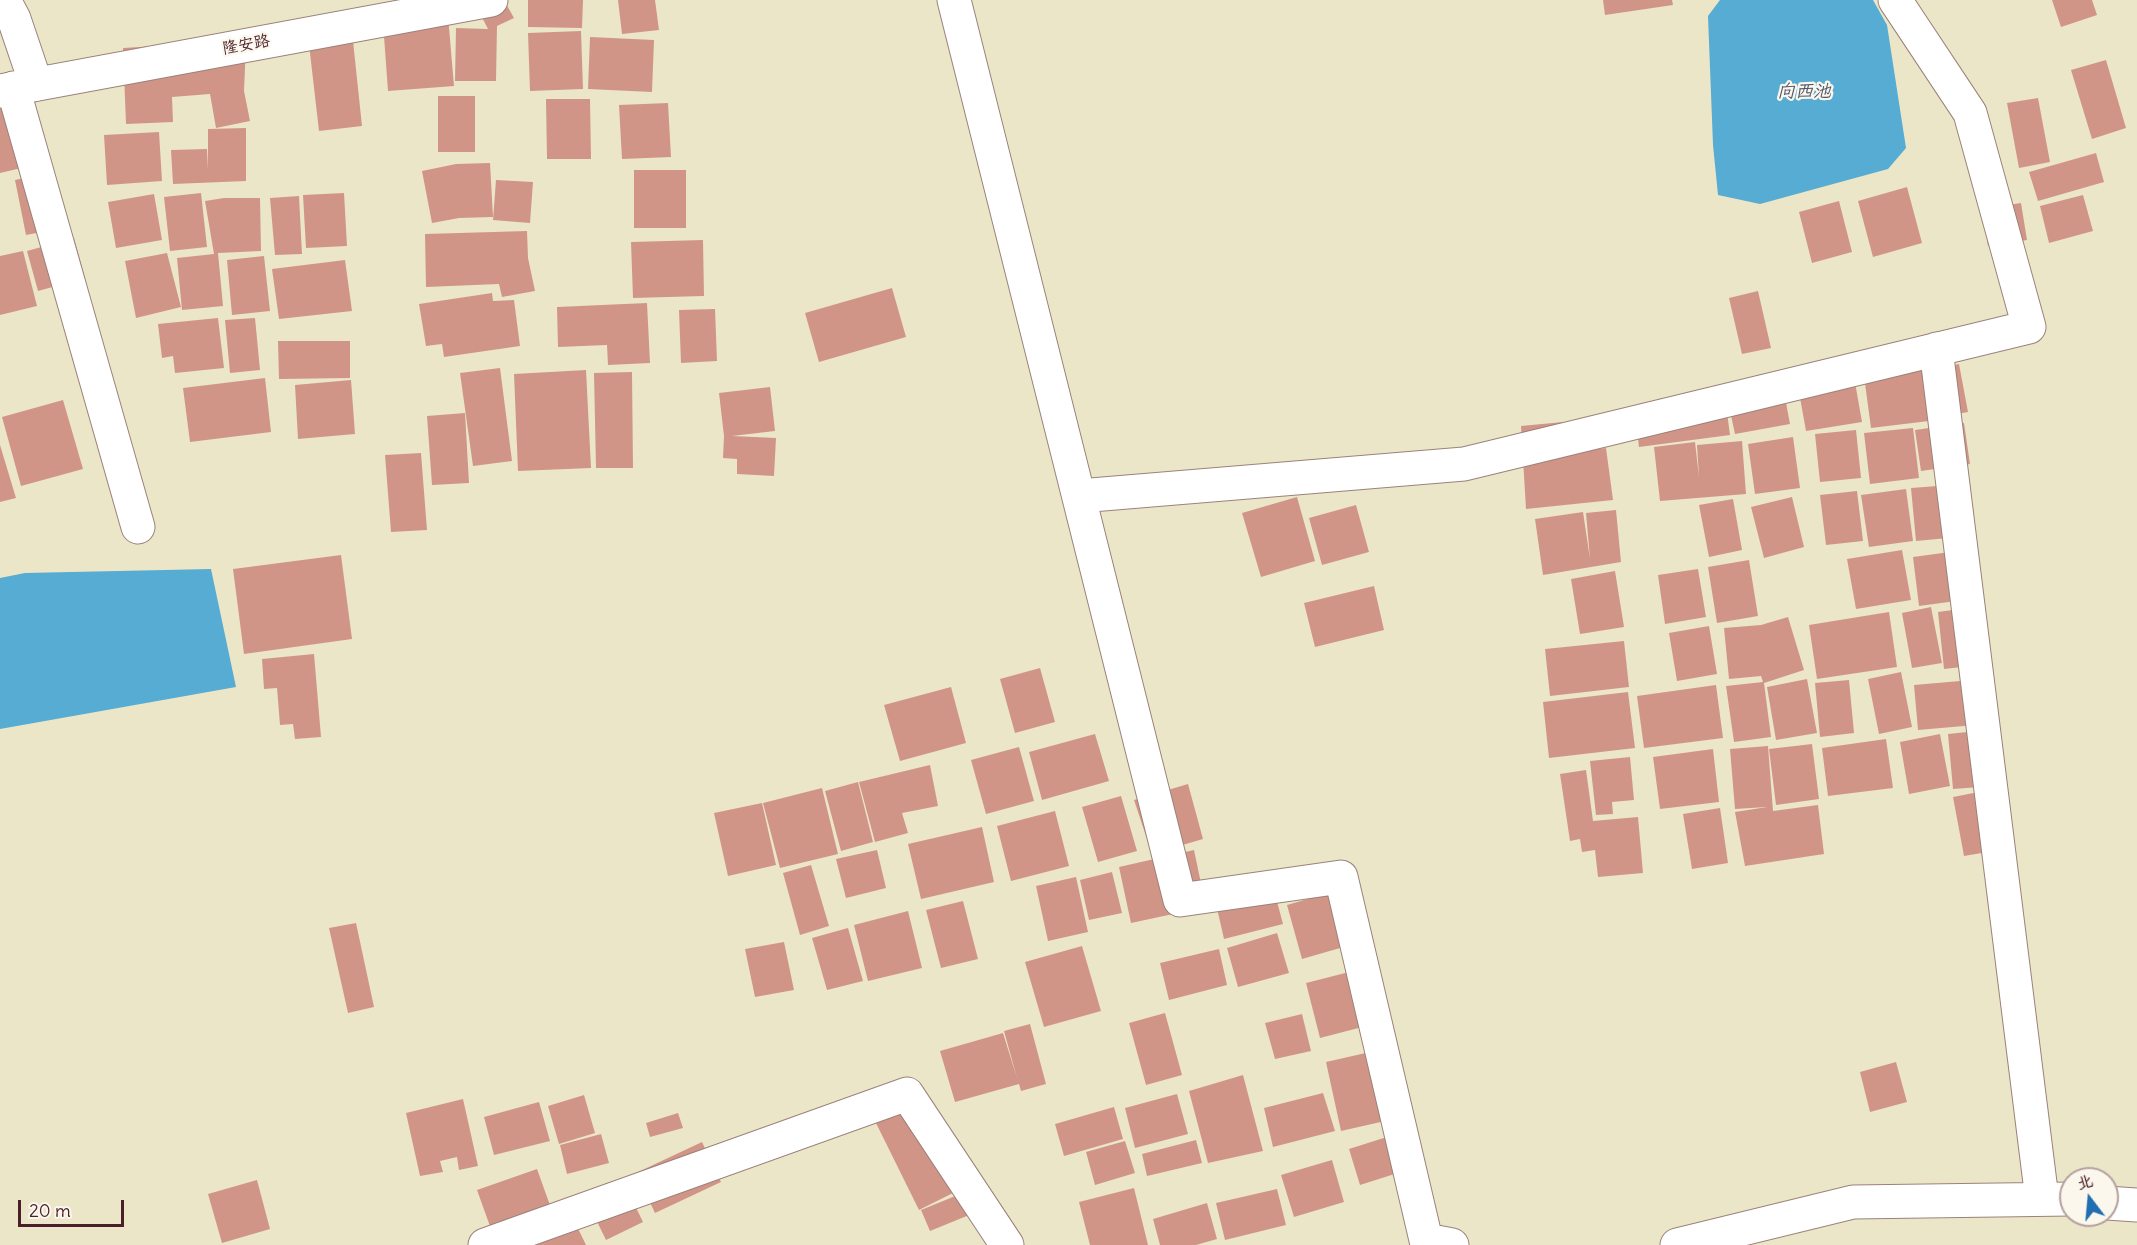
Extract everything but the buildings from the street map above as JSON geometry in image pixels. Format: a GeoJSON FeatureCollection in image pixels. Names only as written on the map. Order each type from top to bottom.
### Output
{"type":"FeatureCollection","features":[{"type":"Feature","properties":{"kind":"street"},"geometry":{"type":"LineString","coordinates":[[4,0],[14,19],[16,88],[138,527]]}},
{"type":"Feature","properties":{"kind":"street","name":"隆安路"},"geometry":{"type":"LineString","coordinates":[[16,88],[491,0]]}},
{"type":"Feature","properties":{"kind":"street"},"geometry":{"type":"LineString","coordinates":[[954,0],[1180,900],[1341,878],[1428,1243]]}},
{"type":"Feature","properties":{"kind":"street"},"geometry":{"type":"LineString","coordinates":[[1079,496],[1464,464],[2029,327],[1970,113],[1895,0]]}},
{"type":"Feature","properties":{"kind":"street"},"geometry":{"type":"LineString","coordinates":[[1677,1245],[1853,1202],[2056,1199],[1936,349]]}},
{"type":"Feature","properties":{"kind":"street"},"geometry":{"type":"LineString","coordinates":[[485,1245],[907,1094],[1007,1245]]}},
{"type":"Feature","properties":{"kind":"street"},"geometry":{"type":"LineString","coordinates":[[2119,1204],[2137,1205]]}},
{"type":"Feature","properties":{"kind":"water","name":"向西池"},"geometry":{"type":"Polygon","coordinates":[[[1720,0],[1873,0],[1887,25],[1906,148],[1888,169],[1760,204],[1718,195],[1713,145],[1708,16],[1720,0]]]}},
{"type":"Feature","properties":{"kind":"water"},"geometry":{"type":"Polygon","coordinates":[[[211,569],[236,687],[0,729],[0,578],[25,573],[211,569]]]}}]}
